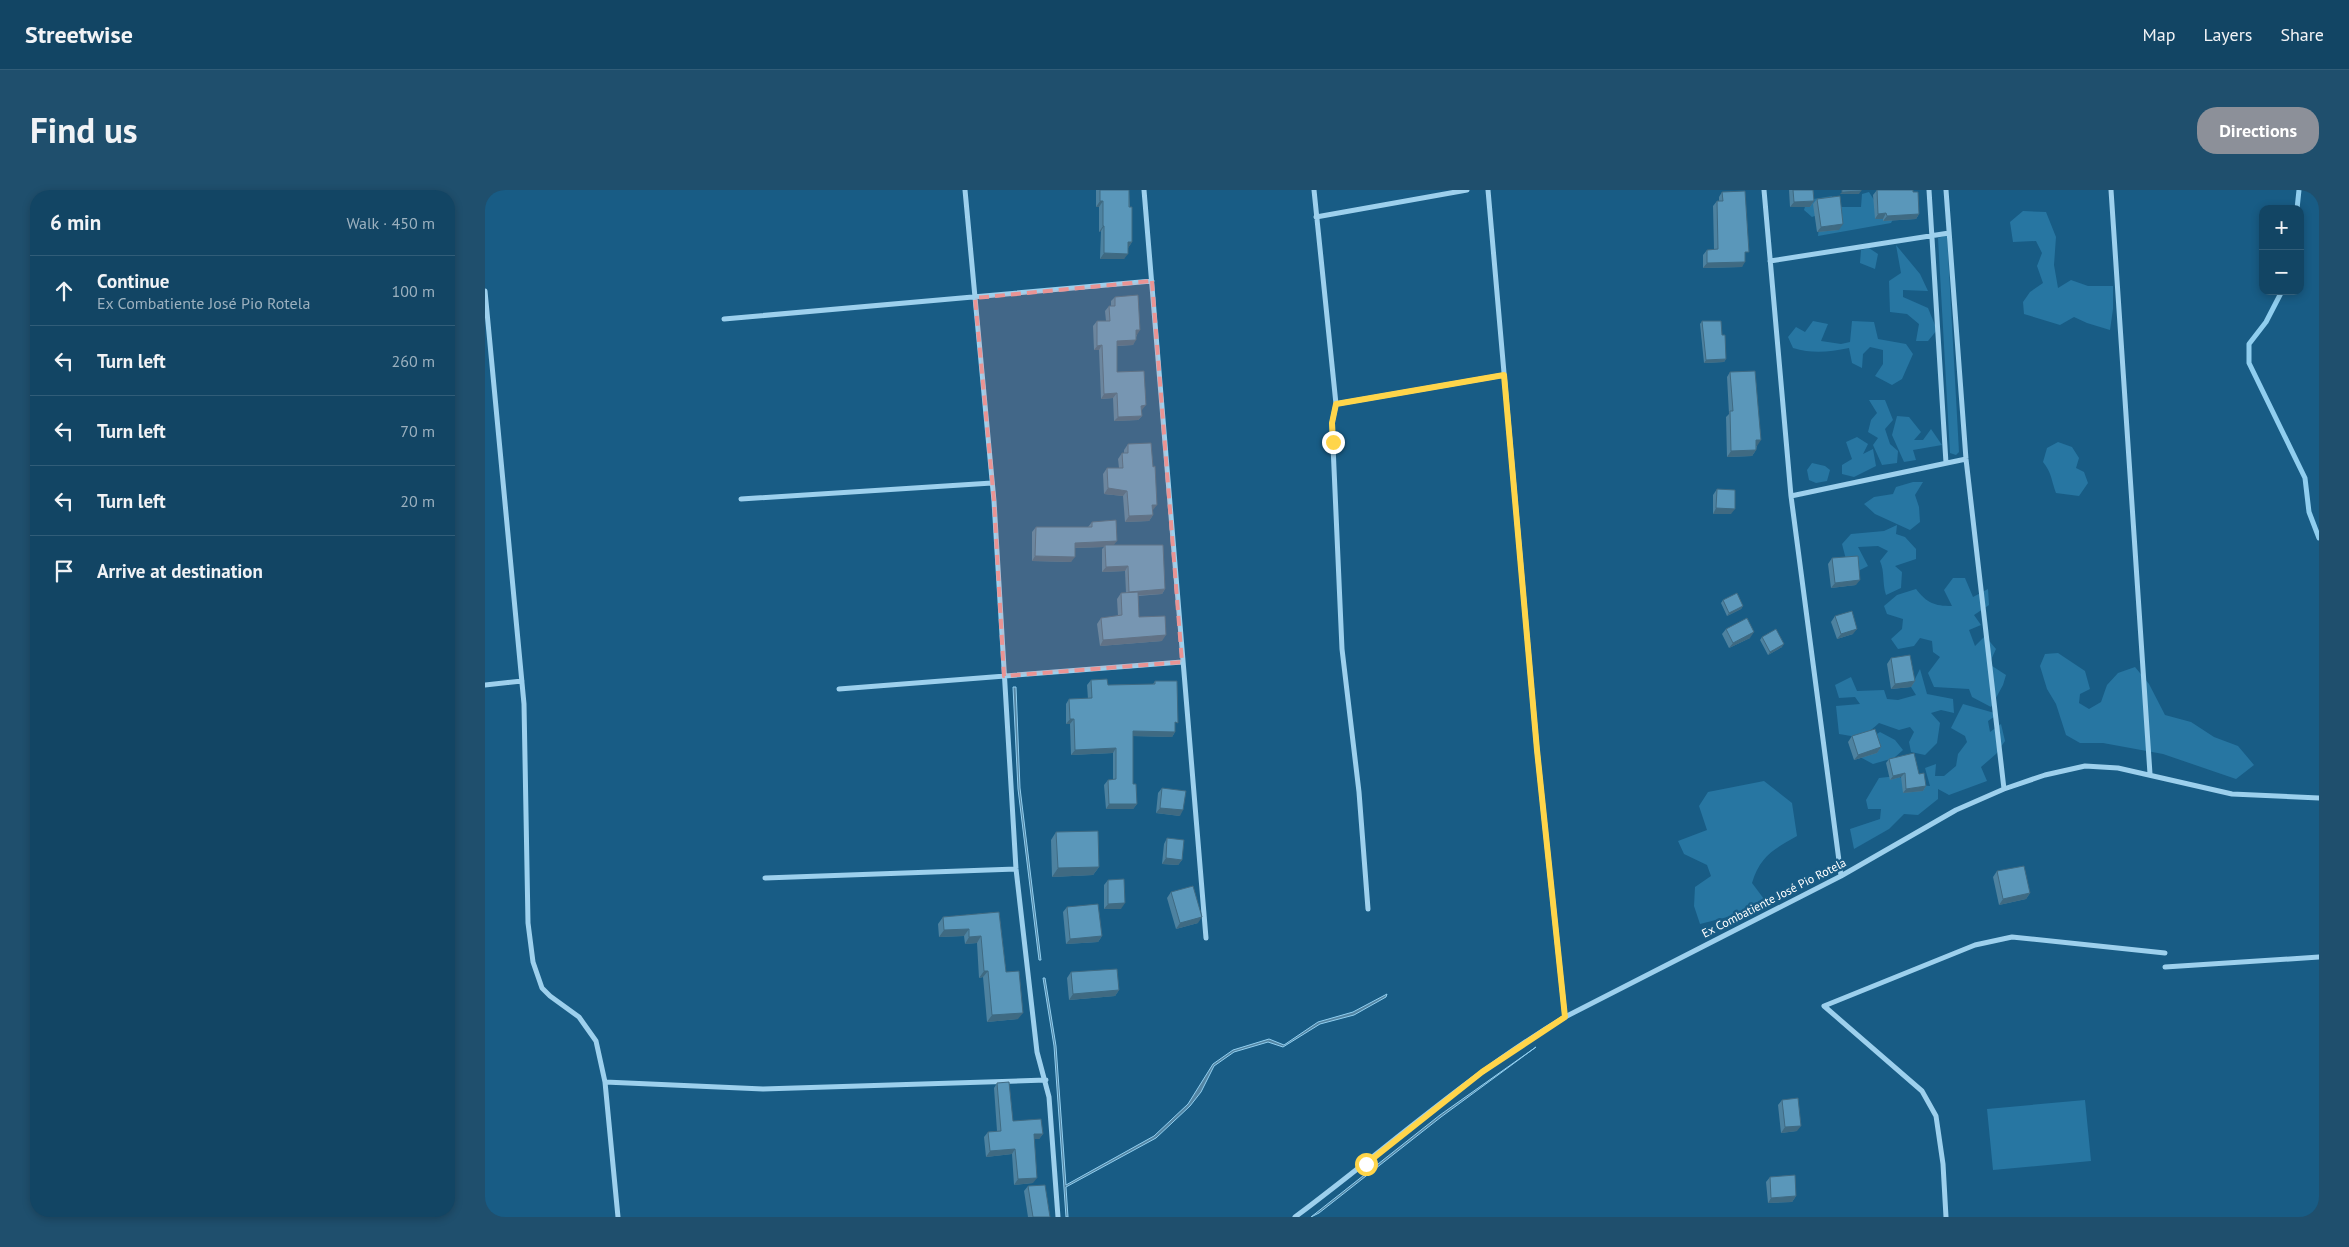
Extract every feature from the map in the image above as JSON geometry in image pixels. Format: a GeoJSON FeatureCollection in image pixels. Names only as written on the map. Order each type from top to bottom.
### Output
{"type":"FeatureCollection","features":[{"type":"Feature","properties":{"kind":"street"},"geometry":{"type":"LineString","coordinates":[[965,190],[992,483],[1017,869],[1037,1052],[1049,1097],[1058,1217]]}},
{"type":"Feature","properties":{"kind":"street"},"geometry":{"type":"LineString","coordinates":[[1144,190],[1206,938]]}},
{"type":"Feature","properties":{"kind":"street"},"geometry":{"type":"LineString","coordinates":[[1313,190],[1336,404],[1332,423],[1342,649],[1359,792],[1368,908]]}},
{"type":"Feature","properties":{"kind":"street"},"geometry":{"type":"LineString","coordinates":[[1316,217],[1467,190]]}},
{"type":"Feature","properties":{"kind":"street"},"geometry":{"type":"LineString","coordinates":[[1488,190],[1537,750],[1565,1017]]}},
{"type":"Feature","properties":{"kind":"street"},"geometry":{"type":"LineString","coordinates":[[1764,190],[1791,496],[1841,876]]}},
{"type":"Feature","properties":{"kind":"street"},"geometry":{"type":"LineString","coordinates":[[1929,190],[1946,463]]}},
{"type":"Feature","properties":{"kind":"street"},"geometry":{"type":"LineString","coordinates":[[1946,190],[1966,459],[2004,789]]}},
{"type":"Feature","properties":{"kind":"street"},"geometry":{"type":"LineString","coordinates":[[2111,190],[2151,774]]}},
{"type":"Feature","properties":{"kind":"street"},"geometry":{"type":"LineString","coordinates":[[1770,261],[1949,233]]}},
{"type":"Feature","properties":{"kind":"street"},"geometry":{"type":"LineString","coordinates":[[724,319],[1152,281]]}},
{"type":"Feature","properties":{"kind":"street"},"geometry":{"type":"LineString","coordinates":[[485,291],[522,681],[528,923],[533,962],[542,988],[579,1017],[589,1029],[596,1042],[605,1082],[618,1217]]}},
{"type":"Feature","properties":{"kind":"street"},"geometry":{"type":"LineString","coordinates":[[1336,404],[1504,375]]}},
{"type":"Feature","properties":{"kind":"street"},"geometry":{"type":"LineString","coordinates":[[1791,496],[1966,459]]}},
{"type":"Feature","properties":{"kind":"street"},"geometry":{"type":"LineString","coordinates":[[741,499],[992,483]]}},
{"type":"Feature","properties":{"kind":"street"},"geometry":{"type":"LineString","coordinates":[[839,689],[1182,662]]}},
{"type":"Feature","properties":{"kind":"street"},"geometry":{"type":"LineString","coordinates":[[485,685],[522,681]]}},
{"type":"Feature","properties":{"kind":"street","name":"Ex Combatiente José Pio Rotela"},"geometry":{"type":"LineString","coordinates":[[1295,1217],[1482,1072],[1565,1017],[1841,876],[1956,810],[2004,789],[2045,775],[2085,766],[2119,768],[2151,774],[2232,794],[2319,798]]}},
{"type":"Feature","properties":{"kind":"street"},"geometry":{"type":"LineString","coordinates":[[765,878],[1017,869]]}},
{"type":"Feature","properties":{"kind":"street"},"geometry":{"type":"LineString","coordinates":[[1946,1217],[1943,1164],[1936,1116],[1922,1091],[1824,1006],[1975,945],[2012,937],[2165,953]]}},
{"type":"Feature","properties":{"kind":"street"},"geometry":{"type":"LineString","coordinates":[[2165,968],[2319,957]]}},
{"type":"Feature","properties":{"kind":"street"},"geometry":{"type":"LineString","coordinates":[[605,1082],[763,1089],[1045,1080]]}},
{"type":"Feature","properties":{"kind":"highlighted area"},"geometry":{"type":"Polygon","coordinates":[[[1152,281],[1182,662],[1004,676],[994,501],[975,298],[1152,281]]]}},
{"type":"Feature","properties":{"kind":"shaded area"},"geometry":{"type":"Polygon","coordinates":[[[1869,192],[1874,200],[1897,211],[1891,223],[1818,236],[1820,214],[1812,217],[1804,210],[1807,200],[1832,196],[1837,207],[1861,207],[1862,194],[1869,192]]]}},
{"type":"Feature","properties":{"kind":"shaded area"},"geometry":{"type":"Polygon","coordinates":[[[2023,211],[2046,212],[2056,237],[2054,265],[2058,288],[2071,280],[2088,286],[2113,286],[2113,309],[2110,330],[2074,317],[2060,325],[2024,314],[2023,302],[2030,292],[2043,283],[2037,266],[2042,253],[2036,241],[2013,242],[2010,222],[2023,211]]]}},
{"type":"Feature","properties":{"kind":"shaded area"},"geometry":{"type":"Polygon","coordinates":[[[1947,235],[1959,452],[1956,455],[1950,453],[1938,238],[1947,235]]]}},
{"type":"Feature","properties":{"kind":"shaded area"},"geometry":{"type":"Polygon","coordinates":[[[1896,245],[1920,274],[1928,291],[1903,290],[1903,297],[1928,308],[1937,330],[1928,341],[1916,341],[1919,324],[1907,314],[1890,312],[1889,281],[1901,273],[1896,245]]]}},
{"type":"Feature","properties":{"kind":"shaded area"},"geometry":{"type":"Polygon","coordinates":[[[1869,248],[1878,254],[1875,269],[1860,263],[1861,250],[1869,248]]]}},
{"type":"Feature","properties":{"kind":"shaded area"},"geometry":{"type":"Polygon","coordinates":[[[1813,321],[1828,324],[1821,341],[1841,344],[1850,342],[1852,321],[1874,322],[1878,339],[1906,344],[1913,354],[1902,379],[1892,385],[1875,376],[1883,364],[1883,350],[1870,347],[1863,354],[1862,368],[1852,363],[1849,348],[1821,352],[1793,348],[1788,337],[1796,327],[1805,332],[1813,321]]]}},
{"type":"Feature","properties":{"kind":"shaded area"},"geometry":{"type":"Polygon","coordinates":[[[1869,400],[1885,400],[1893,420],[1885,429],[1890,444],[1898,451],[1897,463],[1882,465],[1873,445],[1878,438],[1868,432],[1871,420],[1877,413],[1869,400]]]}},
{"type":"Feature","properties":{"kind":"shaded area"},"geometry":{"type":"Polygon","coordinates":[[[1897,416],[1909,417],[1921,432],[1914,440],[1923,440],[1931,429],[1942,445],[1913,450],[1916,460],[1904,462],[1892,435],[1897,416]]]}},
{"type":"Feature","properties":{"kind":"shaded area"},"geometry":{"type":"Polygon","coordinates":[[[1857,437],[1868,444],[1863,454],[1873,449],[1876,466],[1854,477],[1842,474],[1842,465],[1852,459],[1846,442],[1857,437]]]}},
{"type":"Feature","properties":{"kind":"shaded area"},"geometry":{"type":"Polygon","coordinates":[[[2058,442],[2072,447],[2079,458],[2076,468],[2084,472],[2088,483],[2079,496],[2056,493],[2050,473],[2043,462],[2047,448],[2058,442]]]}},
{"type":"Feature","properties":{"kind":"shaded area"},"geometry":{"type":"Polygon","coordinates":[[[1812,463],[1825,466],[1830,470],[1827,481],[1816,483],[1809,480],[1807,470],[1812,463]]]}},
{"type":"Feature","properties":{"kind":"shaded area"},"geometry":{"type":"Polygon","coordinates":[[[1913,482],[1923,482],[1915,495],[1919,507],[1920,522],[1910,530],[1875,514],[1864,504],[1874,497],[1893,494],[1896,487],[1913,482]]]}},
{"type":"Feature","properties":{"kind":"shaded area"},"geometry":{"type":"Polygon","coordinates":[[[1897,525],[1896,534],[1905,537],[1916,549],[1916,559],[1895,566],[1902,572],[1901,588],[1886,595],[1880,561],[1888,551],[1878,546],[1858,547],[1868,566],[1850,575],[1842,544],[1851,534],[1884,531],[1897,525]]]}},
{"type":"Feature","properties":{"kind":"shaded area"},"geometry":{"type":"Polygon","coordinates":[[[1953,578],[1965,578],[1973,597],[1988,589],[1989,605],[1974,615],[1981,625],[1969,630],[1975,646],[1985,636],[1996,649],[1989,664],[2006,675],[2003,685],[1991,707],[1972,697],[1969,689],[1934,687],[1928,673],[1940,657],[1933,652],[1932,641],[1920,638],[1914,646],[1898,649],[1891,639],[1902,629],[1903,619],[1887,614],[1884,606],[1897,595],[1916,589],[1931,603],[1952,606],[1944,590],[1953,578]]]}},
{"type":"Feature","properties":{"kind":"shaded area"},"geometry":{"type":"Polygon","coordinates":[[[2058,653],[2085,671],[2090,689],[2080,694],[2079,703],[2089,709],[2101,702],[2107,685],[2118,673],[2135,667],[2149,684],[2165,715],[2191,722],[2214,737],[2238,746],[2254,765],[2236,779],[2163,754],[2103,743],[2080,743],[2066,735],[2056,704],[2047,689],[2040,666],[2045,654],[2058,653]]]}},
{"type":"Feature","properties":{"kind":"shaded area"},"geometry":{"type":"Polygon","coordinates":[[[1920,669],[1927,694],[1953,699],[1954,713],[1941,710],[1931,713],[1940,723],[1937,743],[1925,755],[1911,752],[1909,742],[1914,732],[1910,727],[1899,730],[1879,723],[1865,734],[1852,736],[1839,734],[1836,706],[1860,704],[1855,697],[1839,698],[1835,685],[1851,677],[1857,691],[1884,690],[1887,699],[1898,700],[1916,695],[1911,687],[1920,669]]]}},
{"type":"Feature","properties":{"kind":"shaded area"},"geometry":{"type":"Polygon","coordinates":[[[1013,687],[1016,687],[1020,788],[1041,960],[1039,960],[1018,789],[1013,687]]]}},
{"type":"Feature","properties":{"kind":"shaded area"},"geometry":{"type":"Polygon","coordinates":[[[1963,704],[1998,714],[1988,721],[1990,732],[2001,724],[2005,741],[1996,754],[1981,767],[1987,781],[1949,795],[1938,789],[1938,799],[1918,815],[1904,814],[1889,829],[1854,849],[1850,829],[1880,819],[1881,809],[1868,809],[1866,800],[1879,778],[1897,776],[1917,785],[1930,786],[1925,768],[1936,764],[1935,776],[1944,776],[1956,766],[1958,754],[1967,742],[1965,736],[1951,728],[1963,704]]]}},
{"type":"Feature","properties":{"kind":"shaded area"},"geometry":{"type":"Polygon","coordinates":[[[1880,732],[1895,740],[1903,750],[1894,758],[1873,764],[1860,757],[1867,740],[1880,732]]]}},
{"type":"Feature","properties":{"kind":"shaded area"},"geometry":{"type":"Polygon","coordinates":[[[1764,781],[1792,803],[1797,836],[1769,854],[1755,874],[1752,883],[1767,903],[1751,911],[1700,924],[1694,906],[1695,887],[1711,876],[1707,865],[1684,854],[1678,841],[1707,830],[1699,806],[1708,792],[1764,781]]]}},
{"type":"Feature","properties":{"kind":"shaded area"},"geometry":{"type":"Polygon","coordinates":[[[1043,978],[1045,978],[1056,1046],[1066,1185],[1154,1136],[1188,1104],[1213,1064],[1233,1050],[1269,1039],[1284,1045],[1318,1022],[1353,1012],[1387,994],[1386,997],[1354,1015],[1320,1024],[1283,1047],[1268,1042],[1234,1052],[1214,1066],[1201,1092],[1190,1106],[1156,1138],[1066,1187],[1068,1217],[1066,1217],[1054,1046],[1043,978]]]}},
{"type":"Feature","properties":{"kind":"shaded area"},"geometry":{"type":"Polygon","coordinates":[[[1536,1047],[1441,1117],[1319,1213],[1311,1217],[1440,1115],[1536,1047]]]}},
{"type":"Feature","properties":{"kind":"shaded area"},"geometry":{"type":"Polygon","coordinates":[[[2085,1100],[2091,1161],[1993,1170],[1987,1109],[2085,1100]]]}},
{"type":"Feature","properties":{"kind":"building"},"geometry":{"type":"Polygon","coordinates":[[[1100,190],[1129,190],[1129,207],[1132,207],[1132,242],[1128,242],[1128,254],[1104,253],[1103,201],[1100,201],[1100,190]]]}},
{"type":"Feature","properties":{"kind":"building"},"geometry":{"type":"Polygon","coordinates":[[[1793,190],[1813,190],[1814,201],[1794,202],[1793,190]]]}},
{"type":"Feature","properties":{"kind":"building"},"geometry":{"type":"Polygon","coordinates":[[[1842,190],[1861,190],[1861,191],[1842,192],[1842,190]]]}},
{"type":"Feature","properties":{"kind":"building"},"geometry":{"type":"Polygon","coordinates":[[[1877,190],[1913,190],[1913,192],[1918,192],[1919,214],[1887,216],[1886,213],[1878,214],[1877,190]]]}},
{"type":"Feature","properties":{"kind":"building"},"geometry":{"type":"Polygon","coordinates":[[[1745,191],[1749,252],[1745,252],[1745,262],[1707,263],[1707,250],[1718,249],[1717,201],[1723,201],[1722,192],[1745,191]]]}},
{"type":"Feature","properties":{"kind":"building"},"geometry":{"type":"Polygon","coordinates":[[[1840,196],[1843,224],[1821,227],[1817,199],[1840,196]]]}},
{"type":"Feature","properties":{"kind":"building"},"geometry":{"type":"Polygon","coordinates":[[[1138,295],[1140,330],[1136,330],[1136,340],[1117,341],[1117,372],[1144,371],[1146,405],[1141,406],[1142,416],[1118,417],[1117,393],[1104,394],[1102,345],[1097,346],[1097,321],[1110,321],[1109,306],[1115,306],[1115,297],[1138,295]]]}},
{"type":"Feature","properties":{"kind":"building"},"geometry":{"type":"Polygon","coordinates":[[[1702,321],[1721,321],[1722,335],[1725,335],[1726,359],[1706,360],[1702,321]]]}},
{"type":"Feature","properties":{"kind":"building"},"geometry":{"type":"Polygon","coordinates":[[[1755,371],[1761,440],[1756,440],[1756,450],[1731,451],[1730,411],[1733,411],[1730,372],[1755,371]]]}},
{"type":"Feature","properties":{"kind":"building"},"geometry":{"type":"Polygon","coordinates":[[[1151,443],[1153,467],[1155,466],[1157,505],[1152,505],[1153,515],[1129,516],[1127,491],[1108,488],[1107,468],[1123,468],[1122,453],[1128,453],[1128,444],[1151,443]]]}},
{"type":"Feature","properties":{"kind":"building"},"geometry":{"type":"Polygon","coordinates":[[[1717,489],[1735,490],[1735,509],[1716,508],[1717,489]]]}},
{"type":"Feature","properties":{"kind":"building"},"geometry":{"type":"Polygon","coordinates":[[[1116,520],[1117,541],[1075,543],[1075,557],[1035,556],[1036,527],[1092,527],[1092,522],[1116,520]]]}},
{"type":"Feature","properties":{"kind":"building"},"geometry":{"type":"Polygon","coordinates":[[[1105,545],[1163,545],[1165,589],[1129,592],[1128,566],[1106,567],[1105,545]]]}},
{"type":"Feature","properties":{"kind":"building"},"geometry":{"type":"Polygon","coordinates":[[[1858,556],[1860,580],[1835,583],[1832,558],[1858,556]]]}},
{"type":"Feature","properties":{"kind":"building"},"geometry":{"type":"Polygon","coordinates":[[[1138,592],[1139,617],[1165,616],[1166,635],[1103,640],[1101,618],[1122,615],[1121,593],[1138,592]]]}},
{"type":"Feature","properties":{"kind":"building"},"geometry":{"type":"Polygon","coordinates":[[[1737,593],[1743,606],[1729,613],[1723,600],[1737,593]]]}},
{"type":"Feature","properties":{"kind":"building"},"geometry":{"type":"Polygon","coordinates":[[[1852,611],[1857,629],[1841,634],[1835,616],[1852,611]]]}},
{"type":"Feature","properties":{"kind":"building"},"geometry":{"type":"Polygon","coordinates":[[[1747,618],[1754,632],[1733,643],[1726,629],[1747,618]]]}},
{"type":"Feature","properties":{"kind":"building"},"geometry":{"type":"Polygon","coordinates":[[[1776,629],[1784,644],[1770,652],[1762,637],[1776,629]]]}},
{"type":"Feature","properties":{"kind":"building"},"geometry":{"type":"Polygon","coordinates":[[[1910,655],[1915,681],[1895,684],[1891,658],[1910,655]]]}},
{"type":"Feature","properties":{"kind":"building"},"geometry":{"type":"Polygon","coordinates":[[[1107,679],[1108,685],[1155,684],[1155,681],[1177,681],[1178,723],[1175,722],[1175,732],[1133,731],[1133,784],[1136,784],[1137,804],[1109,804],[1108,780],[1116,779],[1116,748],[1075,750],[1074,719],[1070,719],[1069,699],[1092,698],[1091,680],[1107,679]]]}},
{"type":"Feature","properties":{"kind":"building"},"geometry":{"type":"Polygon","coordinates":[[[1875,729],[1881,747],[1858,755],[1852,736],[1875,729]]]}},
{"type":"Feature","properties":{"kind":"building"},"geometry":{"type":"Polygon","coordinates":[[[1914,753],[1919,774],[1924,773],[1926,786],[1906,789],[1905,773],[1893,776],[1889,759],[1914,753]]]}},
{"type":"Feature","properties":{"kind":"building"},"geometry":{"type":"Polygon","coordinates":[[[1162,788],[1186,791],[1183,810],[1160,808],[1162,788]]]}},
{"type":"Feature","properties":{"kind":"building"},"geometry":{"type":"Polygon","coordinates":[[[1098,831],[1099,867],[1058,868],[1056,832],[1098,831]]]}},
{"type":"Feature","properties":{"kind":"building"},"geometry":{"type":"Polygon","coordinates":[[[1167,838],[1184,840],[1182,860],[1166,858],[1167,838]]]}},
{"type":"Feature","properties":{"kind":"building"},"geometry":{"type":"Polygon","coordinates":[[[2024,866],[2030,893],[2003,899],[1997,871],[2024,866]]]}},
{"type":"Feature","properties":{"kind":"building"},"geometry":{"type":"Polygon","coordinates":[[[1124,879],[1125,903],[1108,904],[1108,880],[1124,879]]]}},
{"type":"Feature","properties":{"kind":"building"},"geometry":{"type":"Polygon","coordinates":[[[1193,886],[1202,917],[1180,923],[1171,892],[1193,886]]]}},
{"type":"Feature","properties":{"kind":"building"},"geometry":{"type":"Polygon","coordinates":[[[1098,904],[1102,936],[1070,939],[1067,907],[1098,904]]]}},
{"type":"Feature","properties":{"kind":"building"},"geometry":{"type":"Polygon","coordinates":[[[999,912],[1006,972],[1019,971],[1023,1013],[992,1015],[988,971],[984,971],[981,936],[969,937],[969,929],[944,930],[943,917],[999,912]]]}},
{"type":"Feature","properties":{"kind":"building"},"geometry":{"type":"Polygon","coordinates":[[[1117,969],[1119,990],[1073,994],[1071,972],[1117,969]]]}},
{"type":"Feature","properties":{"kind":"building"},"geometry":{"type":"Polygon","coordinates":[[[1009,1082],[1013,1121],[1041,1119],[1043,1134],[1034,1134],[1037,1178],[1018,1179],[1015,1149],[990,1151],[988,1132],[1001,1131],[997,1083],[1009,1082]]]}},
{"type":"Feature","properties":{"kind":"building"},"geometry":{"type":"Polygon","coordinates":[[[1798,1098],[1801,1126],[1785,1127],[1782,1100],[1798,1098]]]}},
{"type":"Feature","properties":{"kind":"building"},"geometry":{"type":"Polygon","coordinates":[[[1795,1175],[1796,1196],[1771,1198],[1770,1177],[1795,1175]]]}},
{"type":"Feature","properties":{"kind":"building"},"geometry":{"type":"Polygon","coordinates":[[[1045,1185],[1050,1217],[1033,1217],[1028,1186],[1045,1185]]]}},
{"type":"Feature","properties":{"kind":"waterway"},"geometry":{"type":"LineString","coordinates":[[2297,205],[2299,190]]}},
{"type":"Feature","properties":{"kind":"waterway"},"geometry":{"type":"LineString","coordinates":[[2280,295],[2266,322],[2249,344],[2249,363],[2305,478],[2309,512],[2319,538]]}},
{"type":"Feature","properties":{"kind":"route"},"geometry":{"type":"LineString","coordinates":[[1333,442],[1332,423],[1336,404],[1504,375],[1537,750],[1565,1017],[1541,1031],[1482,1072],[1366,1164]]}}]}
